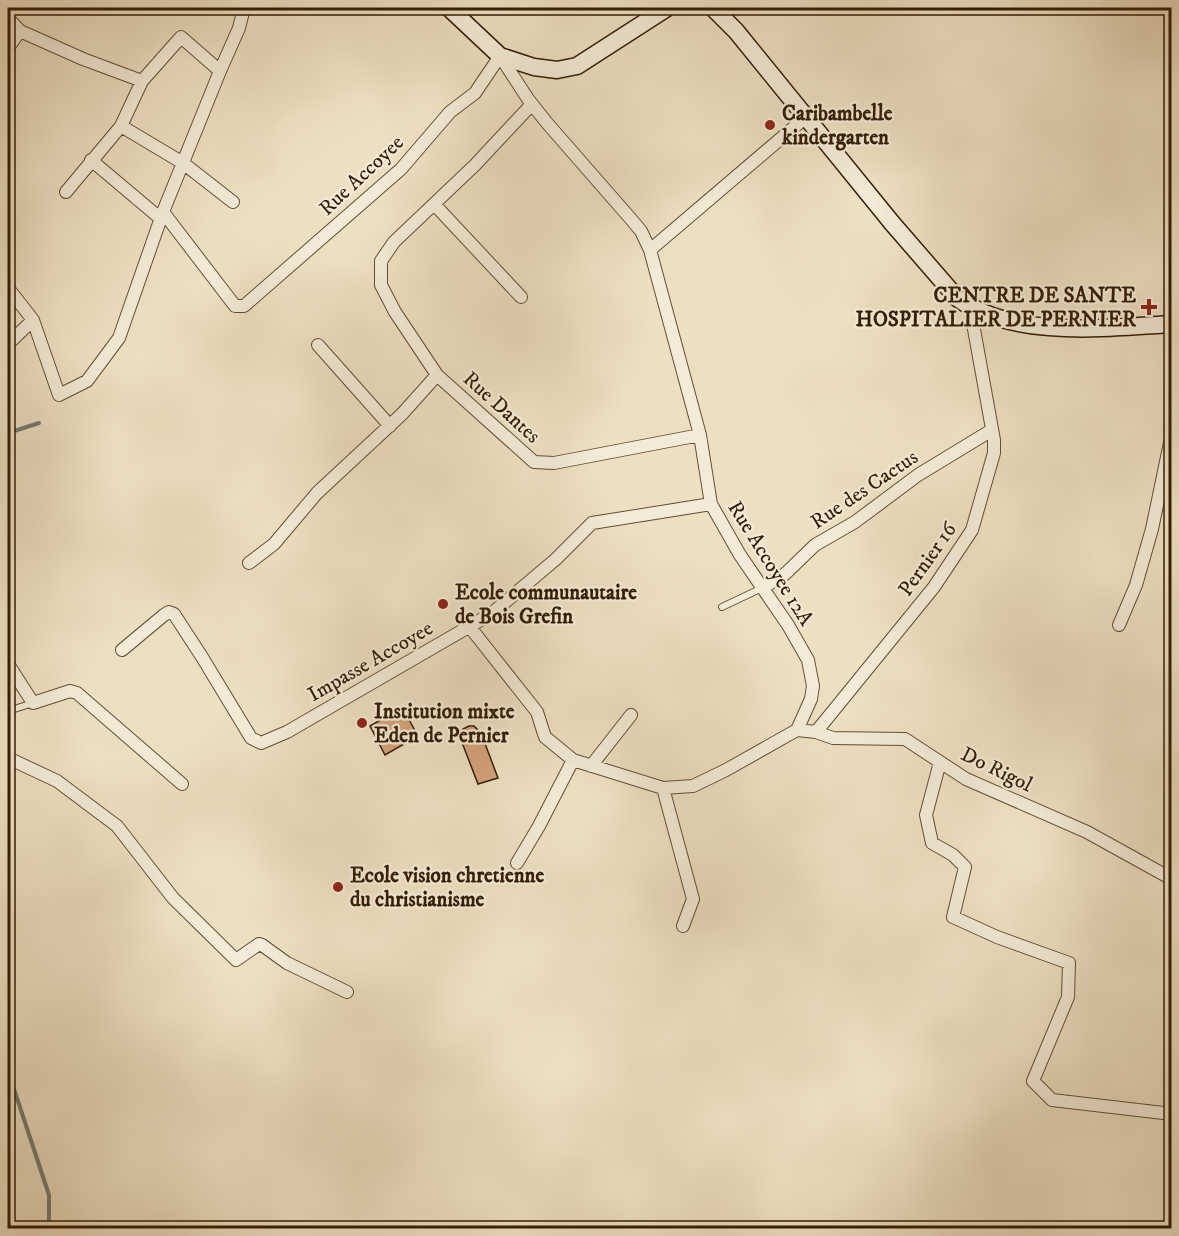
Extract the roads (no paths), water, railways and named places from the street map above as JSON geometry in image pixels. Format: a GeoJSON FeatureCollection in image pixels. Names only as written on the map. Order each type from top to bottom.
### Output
{"type":"FeatureCollection","features":[{"type":"Feature","properties":{"kind":"street"},"geometry":{"type":"LineString","coordinates":[[8,288],[33,320],[58,395],[87,381],[119,338],[162,216],[219,71],[239,28],[244,8]]}},
{"type":"Feature","properties":{"kind":"street"},"geometry":{"type":"LineString","coordinates":[[449,8],[500,56],[534,68],[557,70],[577,66],[667,8]]}},
{"type":"Feature","properties":{"kind":"street"},"geometry":{"type":"LineString","coordinates":[[713,8],[736,31],[899,231],[957,298],[970,307],[1010,322],[1056,328],[1172,324]]}},
{"type":"Feature","properties":{"kind":"street"},"geometry":{"type":"LineString","coordinates":[[8,18],[20,31],[83,60],[142,81]]}},
{"type":"Feature","properties":{"kind":"street"},"geometry":{"type":"LineString","coordinates":[[8,48],[20,31]]}},
{"type":"Feature","properties":{"kind":"street"},"geometry":{"type":"LineString","coordinates":[[66,192],[121,126],[142,81],[181,37],[219,71]]}},
{"type":"Feature","properties":{"kind":"street","name":"Rue Accoyee 12A"},"geometry":{"type":"LineString","coordinates":[[500,56],[532,104],[630,218],[650,250],[700,435],[711,504],[740,555],[788,625],[808,660],[813,686],[811,699],[797,730]]}},
{"type":"Feature","properties":{"kind":"street","name":"Rue Accoyee"},"geometry":{"type":"LineString","coordinates":[[162,216],[235,306],[244,306],[400,169],[450,112],[475,93],[500,56]]}},
{"type":"Feature","properties":{"kind":"street"},"geometry":{"type":"LineString","coordinates":[[437,375],[395,312],[381,285],[381,261],[393,242],[475,165],[532,104]]}},
{"type":"Feature","properties":{"kind":"street"},"geometry":{"type":"LineString","coordinates":[[650,250],[806,117]]}},
{"type":"Feature","properties":{"kind":"street"},"geometry":{"type":"LineString","coordinates":[[121,126],[183,163],[233,202]]}},
{"type":"Feature","properties":{"kind":"street"},"geometry":{"type":"LineString","coordinates":[[91,160],[162,216]]}},
{"type":"Feature","properties":{"kind":"street"},"geometry":{"type":"LineString","coordinates":[[434,204],[521,297]]}},
{"type":"Feature","properties":{"kind":"street","name":"Pernier 16"},"geometry":{"type":"LineString","coordinates":[[816,732],[934,586],[972,530],[994,453],[992,429],[970,307]]}},
{"type":"Feature","properties":{"kind":"street"},"geometry":{"type":"LineString","coordinates":[[8,344],[33,320]]}},
{"type":"Feature","properties":{"kind":"street"},"geometry":{"type":"LineString","coordinates":[[318,345],[390,426]]}},
{"type":"Feature","properties":{"kind":"street","name":"Rue Dantes"},"geometry":{"type":"LineString","coordinates":[[249,563],[274,544],[317,493],[390,426],[437,375],[534,462],[554,463],[700,435]]}},
{"type":"Feature","properties":{"kind":"street","name":"Rue des Cactus"},"geometry":{"type":"LineString","coordinates":[[762,588],[785,573],[815,545],[855,522],[918,474],[992,429]]}},
{"type":"Feature","properties":{"kind":"street"},"geometry":{"type":"LineString","coordinates":[[1119,625],[1136,585],[1152,528],[1172,433]]}},
{"type":"Feature","properties":{"kind":"street","name":"Impasse Accoyee"},"geometry":{"type":"LineString","coordinates":[[122,650],[169,612],[174,614],[251,738],[261,743],[287,732],[491,614],[556,558],[592,523],[711,504]]}},
{"type":"Feature","properties":{"kind":"street"},"geometry":{"type":"LineString","coordinates":[[8,606],[8,611]]}},
{"type":"Feature","properties":{"kind":"street"},"geometry":{"type":"LineString","coordinates":[[469,626],[537,712],[545,737],[573,760],[591,766],[663,788],[693,786],[797,730]]}},
{"type":"Feature","properties":{"kind":"street"},"geometry":{"type":"LineString","coordinates":[[8,664],[33,703],[70,691],[77,693],[182,784]]}},
{"type":"Feature","properties":{"kind":"street"},"geometry":{"type":"LineString","coordinates":[[591,766],[631,715]]}},
{"type":"Feature","properties":{"kind":"street","name":"Do Rigol"},"geometry":{"type":"LineString","coordinates":[[797,730],[816,732],[833,738],[905,739],[966,780],[1088,832],[1172,879]]}},
{"type":"Feature","properties":{"kind":"street"},"geometry":{"type":"LineString","coordinates":[[8,758],[57,781],[117,826],[173,898],[236,960],[259,944],[287,963],[347,992]]}},
{"type":"Feature","properties":{"kind":"street"},"geometry":{"type":"LineString","coordinates":[[518,863],[573,760]]}},
{"type":"Feature","properties":{"kind":"street"},"geometry":{"type":"LineString","coordinates":[[940,762],[926,815],[932,843],[953,855],[965,867],[953,917],[997,937],[1069,963],[1068,997],[1033,1081],[1052,1100],[1172,1114]]}},
{"type":"Feature","properties":{"kind":"street"},"geometry":{"type":"LineString","coordinates":[[663,788],[693,898],[684,926]]}},
{"type":"Feature","properties":{"kind":"lane"},"geometry":{"type":"LineString","coordinates":[[722,607],[762,588]]}},
{"type":"Feature","properties":{"kind":"lane"},"geometry":{"type":"LineString","coordinates":[[8,711],[33,703]]}},
{"type":"Feature","properties":{"kind":"waterway"},"geometry":{"type":"LineString","coordinates":[[8,433],[39,423]]}},
{"type":"Feature","properties":{"kind":"waterway"},"geometry":{"type":"LineString","coordinates":[[8,1071],[49,1195],[49,1228]]}},
{"type":"Feature","properties":{"kind":"place","name":"Caribambelle kindergarten"},"geometry":{"type":"Point","coordinates":[770,125]}},
{"type":"Feature","properties":{"kind":"place","name":"CENTRE DE SANTE HOSPITALIER DE PERNIER"},"geometry":{"type":"Point","coordinates":[1149,307]}},
{"type":"Feature","properties":{"kind":"place","name":"Ecole communautaire de Bois Grefin"},"geometry":{"type":"Point","coordinates":[443,604]}},
{"type":"Feature","properties":{"kind":"place","name":"Institution mixte Eden de Pernier"},"geometry":{"type":"Point","coordinates":[362,723]}},
{"type":"Feature","properties":{"kind":"place","name":"Ecole vision chretienne du christianisme"},"geometry":{"type":"Point","coordinates":[338,887]}}]}
